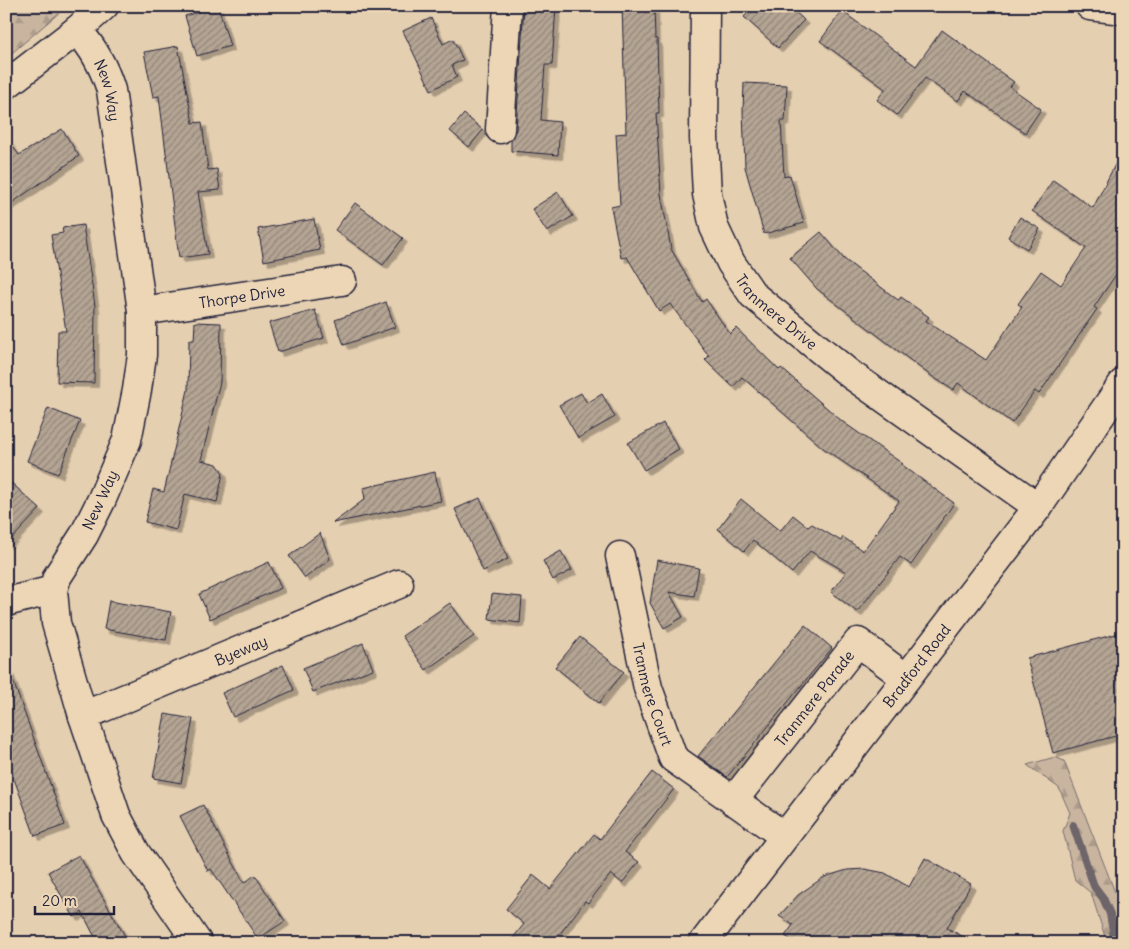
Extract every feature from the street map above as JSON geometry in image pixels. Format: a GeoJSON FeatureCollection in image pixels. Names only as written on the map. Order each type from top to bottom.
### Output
{"type":"FeatureCollection","features":[{"type":"Feature","properties":{"kind":"street"},"geometry":{"type":"LineString","coordinates":[[6,85],[77,30],[104,6]]}},
{"type":"Feature","properties":{"kind":"street"},"geometry":{"type":"LineString","coordinates":[[500,129],[508,6]]}},
{"type":"Feature","properties":{"kind":"street","name":"Tranmere Drive"},"geometry":{"type":"LineString","coordinates":[[705,6],[704,138],[707,194],[714,228],[731,264],[753,294],[850,374],[1038,507]]}},
{"type":"Feature","properties":{"kind":"street"},"geometry":{"type":"LineString","coordinates":[[1090,6],[1123,10]]}},
{"type":"Feature","properties":{"kind":"street","name":"New Way"},"geometry":{"type":"LineString","coordinates":[[77,30],[97,54],[106,72],[111,90],[142,311],[142,355],[127,440],[102,499],[84,535],[57,577],[53,590],[56,623],[83,716],[116,815],[136,853],[198,943]]}},
{"type":"Feature","properties":{"kind":"street","name":"Thorpe Drive"},"geometry":{"type":"LineString","coordinates":[[142,311],[342,281]]}},
{"type":"Feature","properties":{"kind":"street","name":"Bradford Road"},"geometry":{"type":"LineString","coordinates":[[702,943],[1038,507],[1123,383]]}},
{"type":"Feature","properties":{"kind":"street","name":"Tranmere Court"},"geometry":{"type":"LineString","coordinates":[[620,556],[648,688],[673,758],[784,836]]}},
{"type":"Feature","properties":{"kind":"street","name":"Byeway"},"geometry":{"type":"LineString","coordinates":[[83,716],[399,584]]}},
{"type":"Feature","properties":{"kind":"street"},"geometry":{"type":"LineString","coordinates":[[6,602],[53,590]]}},
{"type":"Feature","properties":{"kind":"street","name":"Tranmere Parade"},"geometry":{"type":"LineString","coordinates":[[733,801],[858,642],[906,678]]}},
{"type":"Feature","properties":{"kind":"green space"},"geometry":{"type":"Polygon","coordinates":[[[6,6],[67,6],[6,58],[6,6]]]}},
{"type":"Feature","properties":{"kind":"green space"},"geometry":{"type":"Polygon","coordinates":[[[1055,757],[1064,761],[1123,913],[1123,943],[1107,943],[1091,893],[1075,880],[1063,831],[1070,813],[1059,788],[1027,765],[1055,757]]]}},
{"type":"Feature","properties":{"kind":"building"},"geometry":{"type":"Polygon","coordinates":[[[218,6],[230,46],[197,56],[185,16],[218,6]]]}},
{"type":"Feature","properties":{"kind":"building"},"geometry":{"type":"Polygon","coordinates":[[[524,6],[556,6],[552,65],[545,65],[541,120],[560,122],[558,155],[511,151],[511,139],[516,130],[524,6]]]}},
{"type":"Feature","properties":{"kind":"building"},"geometry":{"type":"Polygon","coordinates":[[[622,6],[654,6],[659,113],[656,113],[661,194],[671,249],[702,302],[706,299],[730,334],[736,328],[779,370],[781,368],[843,422],[954,503],[911,565],[900,557],[857,612],[831,592],[846,572],[810,551],[792,573],[753,540],[744,551],[718,529],[741,499],[780,531],[793,515],[808,527],[812,524],[841,541],[843,537],[863,551],[899,501],[823,448],[742,377],[733,387],[705,360],[709,356],[670,304],[659,311],[627,257],[621,258],[611,207],[620,205],[616,134],[626,133],[622,6]]]}},
{"type":"Feature","properties":{"kind":"building"},"geometry":{"type":"Polygon","coordinates":[[[754,6],[789,6],[804,20],[778,48],[744,17],[754,6]]]}},
{"type":"Feature","properties":{"kind":"building"},"geometry":{"type":"Polygon","coordinates":[[[842,11],[916,66],[942,30],[1014,82],[1010,87],[1041,109],[1025,133],[965,91],[958,101],[925,78],[897,115],[877,100],[885,89],[820,41],[842,11]]]}},
{"type":"Feature","properties":{"kind":"building"},"geometry":{"type":"Polygon","coordinates":[[[431,18],[443,44],[453,39],[463,60],[452,65],[457,77],[431,90],[403,31],[431,18]]]}},
{"type":"Feature","properties":{"kind":"building"},"geometry":{"type":"Polygon","coordinates":[[[178,46],[193,123],[202,122],[208,170],[217,169],[220,190],[198,192],[208,254],[179,258],[159,96],[153,97],[144,52],[178,46]]]}},
{"type":"Feature","properties":{"kind":"building"},"geometry":{"type":"Polygon","coordinates":[[[744,83],[787,85],[785,121],[781,121],[784,177],[790,175],[804,223],[764,234],[745,167],[744,83]]]}},
{"type":"Feature","properties":{"kind":"building"},"geometry":{"type":"Polygon","coordinates":[[[464,114],[483,130],[469,147],[450,131],[464,114]]]}},
{"type":"Feature","properties":{"kind":"building"},"geometry":{"type":"Polygon","coordinates":[[[62,129],[79,156],[6,207],[6,137],[19,155],[62,129]]]}},
{"type":"Feature","properties":{"kind":"building"},"geometry":{"type":"Polygon","coordinates":[[[1123,149],[1123,264],[1094,307],[1097,309],[1039,394],[1035,391],[1012,423],[958,383],[953,390],[927,373],[817,289],[790,258],[821,232],[844,259],[898,300],[901,297],[929,317],[926,321],[986,360],[1022,307],[1018,304],[1041,271],[1061,285],[1086,248],[1032,211],[1053,180],[1093,208],[1123,149]]]}},
{"type":"Feature","properties":{"kind":"building"},"geometry":{"type":"Polygon","coordinates":[[[558,192],[573,216],[547,232],[532,209],[558,192]]]}},
{"type":"Feature","properties":{"kind":"building"},"geometry":{"type":"Polygon","coordinates":[[[355,203],[403,238],[383,265],[335,230],[355,203]]]}},
{"type":"Feature","properties":{"kind":"building"},"geometry":{"type":"Polygon","coordinates":[[[1020,217],[1040,229],[1027,249],[1008,237],[1020,217]]]}},
{"type":"Feature","properties":{"kind":"building"},"geometry":{"type":"Polygon","coordinates":[[[314,219],[320,250],[264,261],[258,229],[314,219]]]}},
{"type":"Feature","properties":{"kind":"building"},"geometry":{"type":"Polygon","coordinates":[[[83,225],[95,306],[94,383],[57,382],[58,331],[66,331],[51,235],[63,233],[62,228],[83,225]]]}},
{"type":"Feature","properties":{"kind":"building"},"geometry":{"type":"Polygon","coordinates":[[[386,302],[395,327],[344,345],[335,320],[386,302]]]}},
{"type":"Feature","properties":{"kind":"building"},"geometry":{"type":"Polygon","coordinates":[[[315,310],[324,338],[278,352],[269,323],[315,310]]]}},
{"type":"Feature","properties":{"kind":"building"},"geometry":{"type":"Polygon","coordinates":[[[195,322],[221,323],[220,382],[201,460],[217,464],[223,473],[217,502],[185,494],[176,530],[145,522],[153,489],[164,492],[188,390],[189,340],[194,340],[195,322]]]}},
{"type":"Feature","properties":{"kind":"building"},"geometry":{"type":"Polygon","coordinates":[[[581,393],[587,403],[602,394],[615,417],[578,438],[559,405],[581,393]]]}},
{"type":"Feature","properties":{"kind":"building"},"geometry":{"type":"Polygon","coordinates":[[[48,408],[80,421],[58,474],[27,461],[48,408]]]}},
{"type":"Feature","properties":{"kind":"building"},"geometry":{"type":"Polygon","coordinates":[[[663,423],[679,449],[644,470],[628,443],[663,423]]]}},
{"type":"Feature","properties":{"kind":"building"},"geometry":{"type":"Polygon","coordinates":[[[435,472],[441,501],[333,523],[365,499],[363,488],[435,472]]]}},
{"type":"Feature","properties":{"kind":"building"},"geometry":{"type":"Polygon","coordinates":[[[6,478],[40,509],[6,545],[6,478]]]}},
{"type":"Feature","properties":{"kind":"building"},"geometry":{"type":"Polygon","coordinates":[[[480,498],[508,559],[483,571],[455,509],[480,498]]]}},
{"type":"Feature","properties":{"kind":"building"},"geometry":{"type":"Polygon","coordinates":[[[320,533],[330,559],[305,578],[289,556],[320,533]]]}},
{"type":"Feature","properties":{"kind":"building"},"geometry":{"type":"Polygon","coordinates":[[[561,551],[572,570],[553,580],[543,561],[561,551]]]}},
{"type":"Feature","properties":{"kind":"building"},"geometry":{"type":"Polygon","coordinates":[[[657,560],[699,568],[694,596],[669,592],[683,617],[664,628],[650,603],[657,560]]]}},
{"type":"Feature","properties":{"kind":"building"},"geometry":{"type":"Polygon","coordinates":[[[269,562],[281,588],[210,619],[199,594],[269,562]]]}},
{"type":"Feature","properties":{"kind":"building"},"geometry":{"type":"Polygon","coordinates":[[[492,594],[522,597],[520,623],[489,619],[492,594]]]}},
{"type":"Feature","properties":{"kind":"building"},"geometry":{"type":"Polygon","coordinates":[[[109,601],[171,612],[166,640],[104,629],[109,601]]]}},
{"type":"Feature","properties":{"kind":"building"},"geometry":{"type":"Polygon","coordinates":[[[450,603],[474,636],[426,670],[402,636],[450,603]]]}},
{"type":"Feature","properties":{"kind":"building"},"geometry":{"type":"Polygon","coordinates":[[[805,625],[832,648],[727,777],[698,756],[805,625]]]}},
{"type":"Feature","properties":{"kind":"building"},"geometry":{"type":"Polygon","coordinates":[[[1123,632],[1123,734],[1053,753],[1027,658],[1123,632]]]}},
{"type":"Feature","properties":{"kind":"building"},"geometry":{"type":"Polygon","coordinates":[[[580,637],[624,672],[599,703],[555,667],[580,637]]]}},
{"type":"Feature","properties":{"kind":"building"},"geometry":{"type":"Polygon","coordinates":[[[363,643],[373,669],[313,692],[303,668],[363,643]]]}},
{"type":"Feature","properties":{"kind":"building"},"geometry":{"type":"Polygon","coordinates":[[[283,665],[294,690],[233,717],[222,693],[283,665]]]}},
{"type":"Feature","properties":{"kind":"building"},"geometry":{"type":"Polygon","coordinates":[[[9,670],[65,825],[35,836],[6,757],[6,671],[9,670]]]}},
{"type":"Feature","properties":{"kind":"building"},"geometry":{"type":"Polygon","coordinates":[[[165,714],[193,719],[181,783],[153,778],[165,714]]]}},
{"type":"Feature","properties":{"kind":"building"},"geometry":{"type":"Polygon","coordinates":[[[652,772],[674,789],[625,852],[639,862],[622,883],[611,874],[588,903],[585,901],[553,943],[509,943],[524,924],[506,909],[533,875],[550,889],[594,834],[600,839],[652,772]]]}},
{"type":"Feature","properties":{"kind":"building"},"geometry":{"type":"Polygon","coordinates":[[[203,805],[244,883],[255,875],[285,921],[258,939],[211,869],[208,871],[180,816],[203,805]]]}},
{"type":"Feature","properties":{"kind":"building"},"geometry":{"type":"Polygon","coordinates":[[[79,855],[129,943],[98,943],[82,912],[74,917],[61,895],[48,872],[79,855]]]}},
{"type":"Feature","properties":{"kind":"building"},"geometry":{"type":"Polygon","coordinates":[[[925,858],[971,884],[947,928],[975,943],[796,943],[785,936],[793,925],[779,916],[798,895],[824,877],[847,870],[865,869],[885,873],[909,887],[925,858]]]}},
{"type":"Feature","properties":{"kind":"waterway"},"geometry":{"type":"LineString","coordinates":[[1073,825],[1094,886],[1103,898],[1110,914],[1115,943]]}}]}
